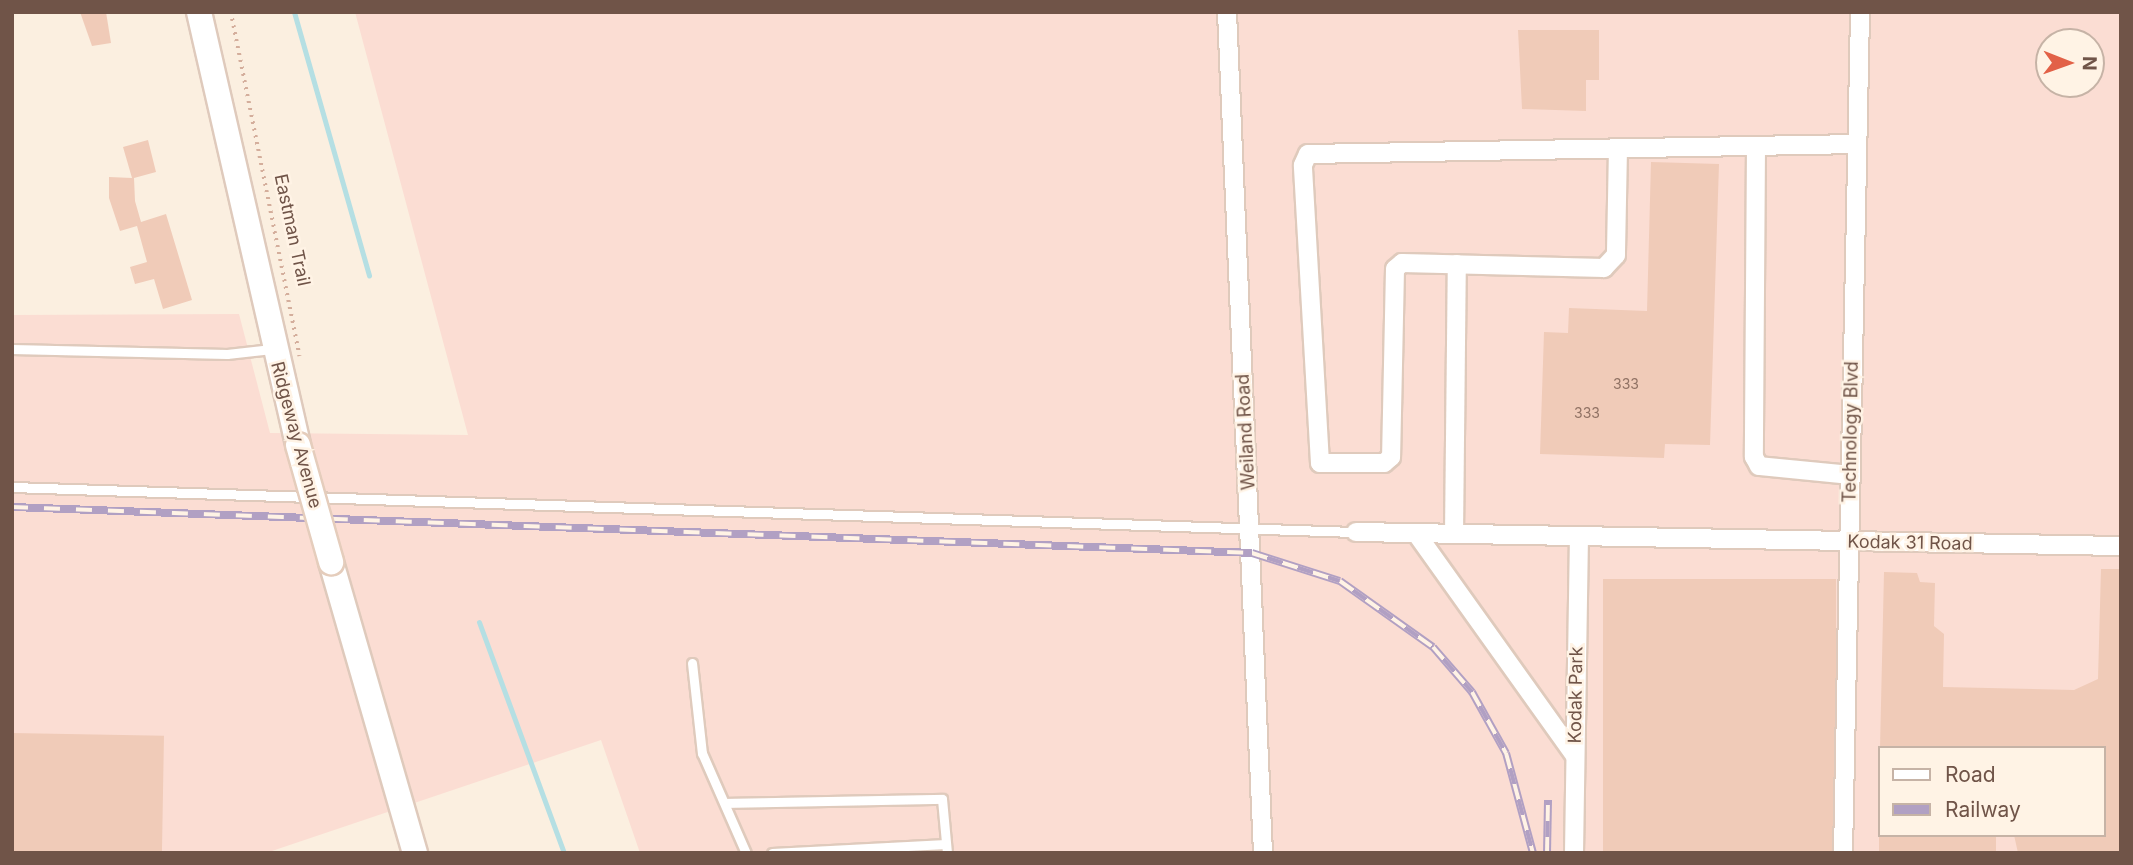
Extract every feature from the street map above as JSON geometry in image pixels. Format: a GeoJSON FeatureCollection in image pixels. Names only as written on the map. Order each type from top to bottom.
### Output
{"type":"FeatureCollection","features":[{"type":"Feature","properties":{"kind":"main road","name":"Ridgeway Avenue"},"geometry":{"type":"LineString","coordinates":[[198,12],[272,349],[415,853]]}},
{"type":"Feature","properties":{"kind":"street","name":"Weiland Road"},"geometry":{"type":"LineString","coordinates":[[1227,12],[1251,528],[1262,853]]}},
{"type":"Feature","properties":{"kind":"street","name":"Technology Blvd"},"geometry":{"type":"LineString","coordinates":[[1843,853],[1860,12]]}},
{"type":"Feature","properties":{"kind":"street"},"geometry":{"type":"LineString","coordinates":[[1618,148],[1616,255],[1610,264],[1402,263],[1395,269],[1391,457],[1384,463],[1322,465],[1303,165],[1308,154],[1618,148],[1857,144]]}},
{"type":"Feature","properties":{"kind":"street"},"geometry":{"type":"LineString","coordinates":[[1756,146],[1754,457],[1759,466],[1850,475]]}},
{"type":"Feature","properties":{"kind":"street"},"geometry":{"type":"LineString","coordinates":[[1454,534],[1457,264]]}},
{"type":"Feature","properties":{"kind":"street","name":"Kodak 31 Road"},"geometry":{"type":"LineString","coordinates":[[1356,532],[2121,547]]}},
{"type":"Feature","properties":{"kind":"street"},"geometry":{"type":"LineString","coordinates":[[1416,533],[1575,756]]}},
{"type":"Feature","properties":{"kind":"street","name":"Kodak Park"},"geometry":{"type":"LineString","coordinates":[[1574,853],[1579,537]]}},
{"type":"Feature","properties":{"kind":"lane"},"geometry":{"type":"LineString","coordinates":[[12,349],[227,354],[272,349]]}},
{"type":"Feature","properties":{"kind":"lane"},"geometry":{"type":"LineString","coordinates":[[12,487],[1356,532]]}},
{"type":"Feature","properties":{"kind":"lane"},"geometry":{"type":"LineString","coordinates":[[692,663],[702,753],[727,803],[746,853]]}},
{"type":"Feature","properties":{"kind":"lane"},"geometry":{"type":"LineString","coordinates":[[727,803],[942,799],[946,848],[772,853]]}},
{"type":"Feature","properties":{"kind":"path","name":"Eastman Trail"},"geometry":{"type":"LineString","coordinates":[[231,12],[301,365]]}},
{"type":"Feature","properties":{"kind":"shaded area"},"geometry":{"type":"Polygon","coordinates":[[[355,12],[2121,12],[2121,853],[640,853],[601,740],[266,853],[12,853],[12,315],[239,314],[270,433],[468,435],[355,12]]]}},
{"type":"Feature","properties":{"kind":"building"},"geometry":{"type":"Polygon","coordinates":[[[80,12],[106,12],[111,43],[92,46],[80,12]]]}},
{"type":"Feature","properties":{"kind":"building"},"geometry":{"type":"Polygon","coordinates":[[[1518,30],[1599,30],[1599,80],[1586,80],[1586,111],[1522,109],[1518,30]]]}},
{"type":"Feature","properties":{"kind":"building"},"geometry":{"type":"Polygon","coordinates":[[[148,140],[156,172],[134,178],[135,201],[141,222],[166,214],[192,300],[163,309],[154,279],[135,284],[130,267],[147,262],[137,226],[120,231],[109,198],[109,177],[132,178],[123,147],[148,140]]]}},
{"type":"Feature","properties":{"kind":"building"},"geometry":{"type":"Polygon","coordinates":[[[1651,162],[1719,164],[1710,445],[1665,444],[1664,458],[1540,454],[1544,332],[1568,333],[1569,308],[1647,311],[1651,162]]]}},
{"type":"Feature","properties":{"kind":"building"},"geometry":{"type":"Polygon","coordinates":[[[2101,569],[2121,569],[2121,853],[2018,853],[2014,837],[2105,837],[2105,746],[1880,746],[1884,572],[1917,573],[1920,582],[1935,583],[1934,626],[1944,634],[1943,687],[2074,690],[2098,679],[2101,569]]]}},
{"type":"Feature","properties":{"kind":"building"},"geometry":{"type":"Polygon","coordinates":[[[1603,579],[1836,579],[1836,853],[1603,853],[1603,579]]]}},
{"type":"Feature","properties":{"kind":"building"},"geometry":{"type":"Polygon","coordinates":[[[12,733],[164,736],[162,853],[12,853],[12,733]]]}},
{"type":"Feature","properties":{"kind":"building"},"geometry":{"type":"Polygon","coordinates":[[[1879,837],[1996,837],[1996,853],[1879,853],[1879,837]]]}},
{"type":"Feature","properties":{"kind":"waterway"},"geometry":{"type":"LineString","coordinates":[[294,12],[369,276]]}},
{"type":"Feature","properties":{"kind":"waterway"},"geometry":{"type":"LineString","coordinates":[[479,622],[564,853]]}},
{"type":"Feature","properties":{"kind":"railway"},"geometry":{"type":"LineString","coordinates":[[12,507],[1252,553],[1340,581],[1433,647],[1472,692],[1506,753],[1533,853]]}},
{"type":"Feature","properties":{"kind":"railway"},"geometry":{"type":"LineString","coordinates":[[1547,853],[1548,800]]}}]}
